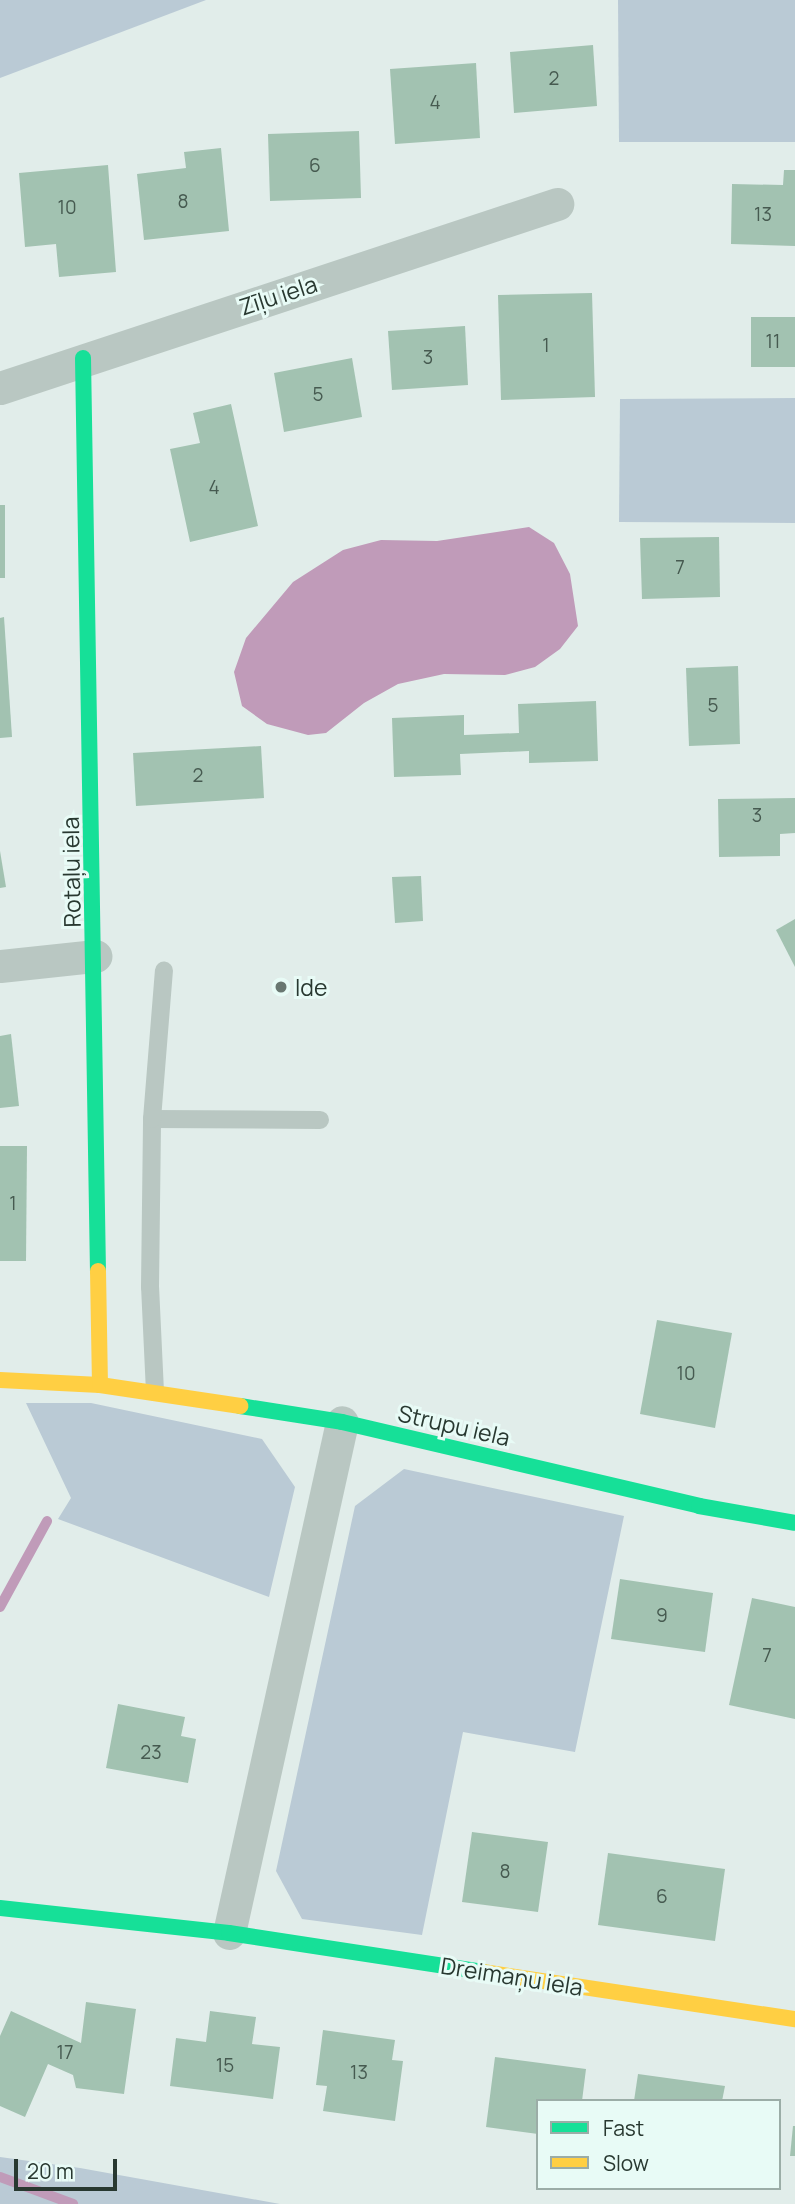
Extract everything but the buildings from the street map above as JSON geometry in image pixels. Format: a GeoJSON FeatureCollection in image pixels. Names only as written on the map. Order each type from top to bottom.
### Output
{"type":"FeatureCollection","features":[{"type":"Feature","properties":{"kind":"street","name":"Zīļu iela"},"geometry":{"type":"LineString","coordinates":[[0,388],[83,358],[556,204]]}},
{"type":"Feature","properties":{"kind":"street","name":"Rotaļu iela"},"geometry":{"type":"LineString","coordinates":[[83,358],[96,956],[100,1385]]}},
{"type":"Feature","properties":{"kind":"street"},"geometry":{"type":"LineString","coordinates":[[0,966],[96,956]]}},
{"type":"Feature","properties":{"kind":"street","name":"Strupu iela"},"geometry":{"type":"LineString","coordinates":[[0,1380],[100,1385],[342,1422],[699,1506],[795,1523]]}},
{"type":"Feature","properties":{"kind":"street"},"geometry":{"type":"LineString","coordinates":[[229,1933],[342,1422]]}},
{"type":"Feature","properties":{"kind":"street","name":"Dreimaņu iela"},"geometry":{"type":"LineString","coordinates":[[0,1908],[229,1933],[795,2019]]}},
{"type":"Feature","properties":{"kind":"lane"},"geometry":{"type":"LineString","coordinates":[[155,1392],[150,1287],[152,1119],[164,970]]}},
{"type":"Feature","properties":{"kind":"lane"},"geometry":{"type":"LineString","coordinates":[[152,1119],[320,1119]]}},
{"type":"Feature","properties":{"kind":"shaded area"},"geometry":{"type":"Polygon","coordinates":[[[0,0],[206,0],[0,78],[0,0]]]}},
{"type":"Feature","properties":{"kind":"shaded area"},"geometry":{"type":"Polygon","coordinates":[[[618,0],[795,0],[795,142],[619,142],[618,0]]]}},
{"type":"Feature","properties":{"kind":"shaded area"},"geometry":{"type":"Polygon","coordinates":[[[795,398],[795,523],[619,522],[620,399],[795,398]]]}},
{"type":"Feature","properties":{"kind":"shaded area"},"geometry":{"type":"Polygon","coordinates":[[[529,527],[554,543],[570,574],[578,626],[560,649],[535,667],[505,675],[444,674],[398,684],[364,703],[326,733],[308,735],[267,724],[242,706],[234,672],[246,638],[293,582],[343,550],[381,540],[437,541],[529,527]]]}},
{"type":"Feature","properties":{"kind":"shaded area"},"geometry":{"type":"Polygon","coordinates":[[[26,1403],[91,1403],[262,1439],[295,1487],[269,1597],[58,1519],[71,1498],[26,1403]]]}},
{"type":"Feature","properties":{"kind":"shaded area"},"geometry":{"type":"Polygon","coordinates":[[[404,1469],[624,1516],[575,1752],[463,1732],[422,1935],[302,1919],[276,1871],[355,1506],[404,1469]]]}},
{"type":"Feature","properties":{"kind":"shaded area"},"geometry":{"type":"Polygon","coordinates":[[[0,2157],[80,2168],[280,2204],[0,2204],[0,2157]]]}},
{"type":"Feature","properties":{"kind":"waterway"},"geometry":{"type":"LineString","coordinates":[[0,1607],[47,1521]]}},
{"type":"Feature","properties":{"kind":"waterway"},"geometry":{"type":"LineString","coordinates":[[0,2177],[73,2204]]}},
{"type":"Feature","properties":{"kind":"traffic: fast"},"geometry":{"type":"LineString","coordinates":[[83,358],[98,1271]]}},
{"type":"Feature","properties":{"kind":"traffic: fast"},"geometry":{"type":"LineString","coordinates":[[240,1406],[342,1422],[699,1506],[795,1523]]}},
{"type":"Feature","properties":{"kind":"traffic: fast"},"geometry":{"type":"LineString","coordinates":[[0,1908],[229,1933],[483,1972]]}},
{"type":"Feature","properties":{"kind":"traffic: slow"},"geometry":{"type":"LineString","coordinates":[[98,1271],[100,1385]]}},
{"type":"Feature","properties":{"kind":"traffic: slow"},"geometry":{"type":"LineString","coordinates":[[0,1380],[100,1385],[240,1406]]}},
{"type":"Feature","properties":{"kind":"traffic: slow"},"geometry":{"type":"LineString","coordinates":[[483,1972],[795,2019]]}},
{"type":"Feature","properties":{"kind":"place","name":"Ide"},"geometry":{"type":"Point","coordinates":[281,987]}}]}
